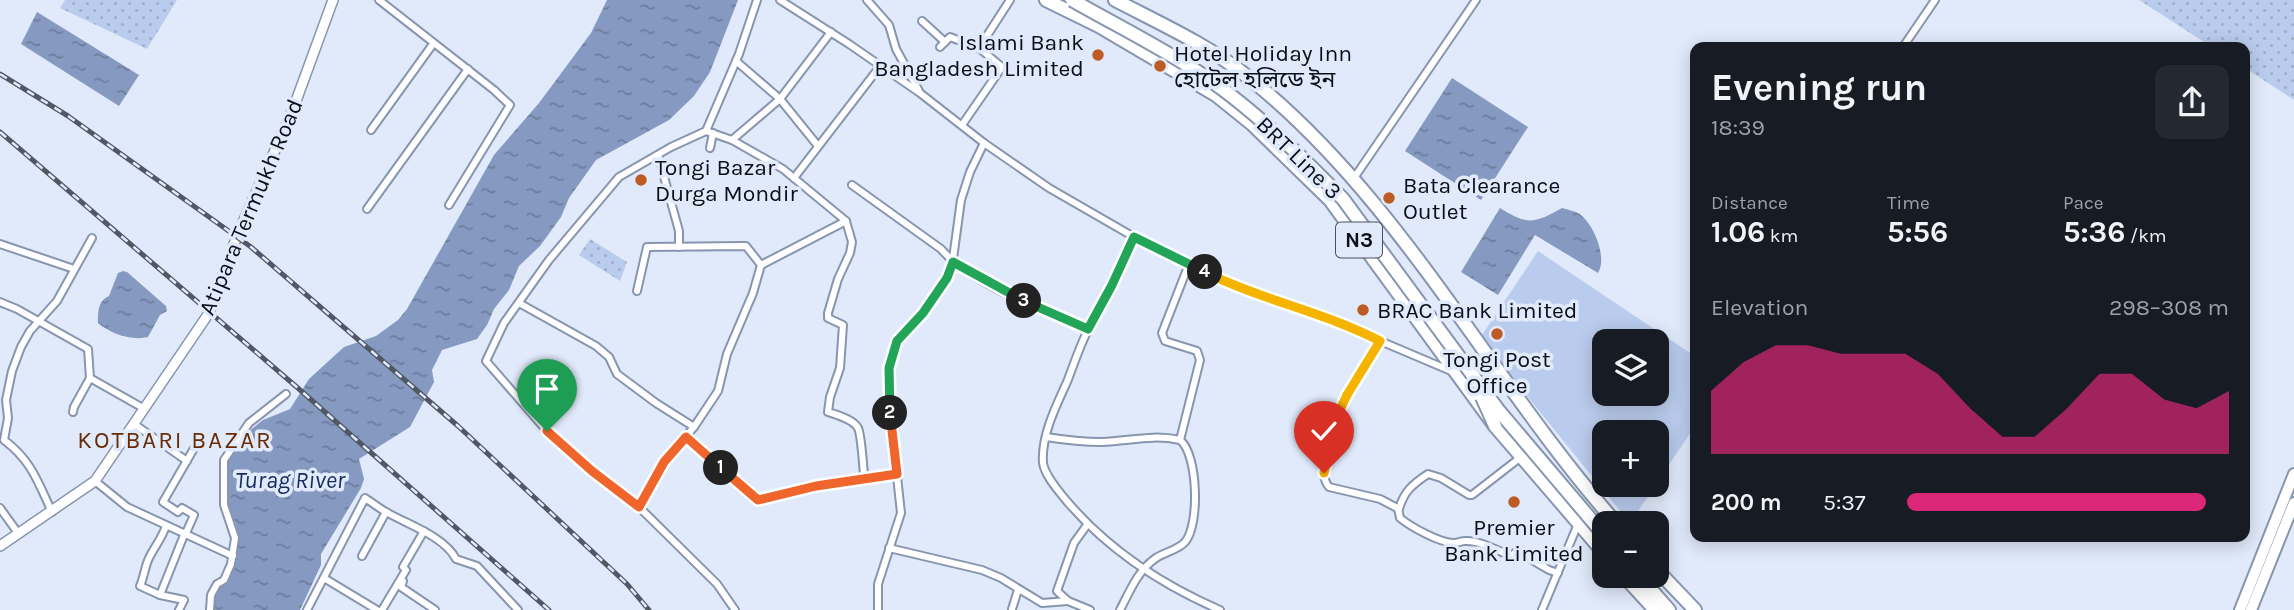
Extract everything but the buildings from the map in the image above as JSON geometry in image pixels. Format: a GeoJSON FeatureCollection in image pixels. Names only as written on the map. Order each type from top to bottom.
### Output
{"type":"FeatureCollection","features":[{"type":"Feature","properties":{"kind":"highway","name":"N3"},"geometry":{"type":"LineString","coordinates":[[1046,0],[1099,26],[1178,72],[1216,95],[1252,124],[1329,200],[1462,370]]}},
{"type":"Feature","properties":{"kind":"highway","name":"BRT Line 3"},"geometry":{"type":"LineString","coordinates":[[1072,0],[1198,72],[1250,110],[1343,199],[1462,370],[1592,521]]}},
{"type":"Feature","properties":{"kind":"highway","name":"N3"},"geometry":{"type":"LineString","coordinates":[[1115,0],[1214,52],[1247,76],[1280,103],[1354,178],[1437,285],[1532,418],[1606,511]]}},
{"type":"Feature","properties":{"kind":"highway"},"geometry":{"type":"LineString","coordinates":[[1462,370],[1496,426],[1592,540]]}},
{"type":"Feature","properties":{"kind":"highway"},"geometry":{"type":"LineString","coordinates":[[1669,583],[1695,610]]}},
{"type":"Feature","properties":{"kind":"highway"},"geometry":{"type":"LineString","coordinates":[[1635,588],[1655,610]]}},
{"type":"Feature","properties":{"kind":"highway"},"geometry":{"type":"LineString","coordinates":[[1650,588],[1669,610]]}},
{"type":"Feature","properties":{"kind":"main road","name":"Atipara Termukh Road"},"geometry":{"type":"LineString","coordinates":[[0,546],[95,481],[209,313],[237,236],[292,112],[333,0]]}},
{"type":"Feature","properties":{"kind":"main road"},"geometry":{"type":"LineString","coordinates":[[2239,610],[2294,474]]}},
{"type":"Feature","properties":{"kind":"main road"},"geometry":{"type":"LineString","coordinates":[[2251,610],[2294,503]]}},
{"type":"Feature","properties":{"kind":"street"},"geometry":{"type":"LineString","coordinates":[[379,0],[510,105],[449,205]]}},
{"type":"Feature","properties":{"kind":"street"},"geometry":{"type":"LineString","coordinates":[[710,148],[710,132],[757,0]]}},
{"type":"Feature","properties":{"kind":"street"},"geometry":{"type":"LineString","coordinates":[[780,0],[881,65],[984,144],[1049,188],[1134,237],[1219,279],[1307,310],[1380,341],[1462,370],[1500,374]]}},
{"type":"Feature","properties":{"kind":"street"},"geometry":{"type":"LineString","coordinates":[[867,0],[889,25],[896,49],[920,93]]}},
{"type":"Feature","properties":{"kind":"street"},"geometry":{"type":"LineString","coordinates":[[979,48],[1010,0]]}},
{"type":"Feature","properties":{"kind":"street"},"geometry":{"type":"LineString","coordinates":[[1354,178],[1476,0]]}},
{"type":"Feature","properties":{"kind":"street"},"geometry":{"type":"LineString","coordinates":[[1906,42],[1935,0]]}},
{"type":"Feature","properties":{"kind":"street"},"geometry":{"type":"LineString","coordinates":[[922,21],[942,44],[950,37],[979,48],[1002,67],[962,125]]}},
{"type":"Feature","properties":{"kind":"street"},"geometry":{"type":"LineString","coordinates":[[732,140],[780,99],[831,32]]}},
{"type":"Feature","properties":{"kind":"street"},"geometry":{"type":"LineString","coordinates":[[371,130],[433,44]]}},
{"type":"Feature","properties":{"kind":"street"},"geometry":{"type":"LineString","coordinates":[[736,61],[780,99],[818,146]]}},
{"type":"Feature","properties":{"kind":"street"},"geometry":{"type":"LineString","coordinates":[[793,178],[881,65]]}},
{"type":"Feature","properties":{"kind":"street"},"geometry":{"type":"LineString","coordinates":[[367,209],[468,69]]}},
{"type":"Feature","properties":{"kind":"street"},"geometry":{"type":"LineString","coordinates":[[735,610],[717,584],[639,507],[592,471],[547,431],[486,361],[504,323],[549,260],[619,177],[658,155],[710,132],[732,140],[783,169],[846,221],[852,242],[850,253],[838,279],[828,313],[828,318],[843,325],[840,368],[828,412],[848,419],[858,428],[864,480]]}},
{"type":"Feature","properties":{"kind":"street"},"geometry":{"type":"LineString","coordinates":[[878,610],[878,584],[901,513],[889,403],[889,368],[897,341],[923,313],[947,278],[953,262],[961,200],[970,172],[984,144]]}},
{"type":"Feature","properties":{"kind":"street"},"geometry":{"type":"LineString","coordinates":[[658,155],[679,230],[679,247]]}},
{"type":"Feature","properties":{"kind":"street"},"geometry":{"type":"LineString","coordinates":[[852,185],[941,249],[953,262],[1039,309],[1088,329]]}},
{"type":"Feature","properties":{"kind":"street"},"geometry":{"type":"LineString","coordinates":[[639,507],[664,462],[694,427],[718,391],[727,355],[753,293],[761,265],[846,221]]}},
{"type":"Feature","properties":{"kind":"street"},"geometry":{"type":"LineString","coordinates":[[1134,237],[1088,329],[1052,418],[1046,437],[1043,465],[1054,485],[1087,525],[1142,570],[1220,610]]}},
{"type":"Feature","properties":{"kind":"street"},"geometry":{"type":"LineString","coordinates":[[52,512],[34,472],[24,458],[2,439],[8,418],[6,400],[12,371],[22,346],[37,321],[57,301],[92,238]]}},
{"type":"Feature","properties":{"kind":"street"},"geometry":{"type":"LineString","coordinates":[[0,244],[74,269]]}},
{"type":"Feature","properties":{"kind":"street"},"geometry":{"type":"LineString","coordinates":[[637,291],[647,247],[746,246],[761,265]]}},
{"type":"Feature","properties":{"kind":"street"},"geometry":{"type":"LineString","coordinates":[[1180,440],[1200,360],[1197,351],[1165,341],[1161,333],[1189,264]]}},
{"type":"Feature","properties":{"kind":"street"},"geometry":{"type":"LineString","coordinates":[[0,302],[88,349],[90,378],[73,412]]}},
{"type":"Feature","properties":{"kind":"street"},"geometry":{"type":"LineString","coordinates":[[519,303],[596,346],[609,357],[617,374],[694,427]]}},
{"type":"Feature","properties":{"kind":"street"},"geometry":{"type":"LineString","coordinates":[[1380,341],[1362,366],[1339,411],[1330,441],[1324,473],[1325,483],[1329,487],[1380,499],[1398,508]]}},
{"type":"Feature","properties":{"kind":"street"},"geometry":{"type":"LineString","coordinates":[[90,378],[143,408]]}},
{"type":"Feature","properties":{"kind":"street"},"geometry":{"type":"LineString","coordinates":[[211,610],[211,595],[217,584],[224,580],[233,556],[235,538],[224,505],[224,460],[249,424],[286,394]]}},
{"type":"Feature","properties":{"kind":"street"},"geometry":{"type":"LineString","coordinates":[[134,424],[187,461]]}},
{"type":"Feature","properties":{"kind":"street"},"geometry":{"type":"LineString","coordinates":[[686,437],[758,500],[816,486],[897,474]]}},
{"type":"Feature","properties":{"kind":"street"},"geometry":{"type":"LineString","coordinates":[[1046,437],[1088,442],[1166,437],[1185,444],[1193,465],[1194,515],[1190,533],[1184,542],[1157,557],[1142,570],[1120,610]]}},
{"type":"Feature","properties":{"kind":"street"},"geometry":{"type":"LineString","coordinates":[[160,594],[194,515],[182,508],[178,512],[163,502],[200,438]]}},
{"type":"Feature","properties":{"kind":"street"},"geometry":{"type":"LineString","coordinates":[[1521,457],[1472,495],[1428,474],[1402,496],[1398,508],[1400,518],[1452,544],[1464,541],[1511,556],[1517,551],[1558,573]]}},
{"type":"Feature","properties":{"kind":"street"},"geometry":{"type":"LineString","coordinates":[[95,481],[127,507],[233,556]]}},
{"type":"Feature","properties":{"kind":"street"},"geometry":{"type":"LineString","coordinates":[[307,610],[365,498],[424,531],[452,551],[456,559],[477,566],[518,610]]}},
{"type":"Feature","properties":{"kind":"street"},"geometry":{"type":"LineString","coordinates":[[0,508],[18,533]]}},
{"type":"Feature","properties":{"kind":"street"},"geometry":{"type":"LineString","coordinates":[[362,556],[386,512]]}},
{"type":"Feature","properties":{"kind":"street"},"geometry":{"type":"LineString","coordinates":[[1542,610],[1578,524]]}},
{"type":"Feature","properties":{"kind":"street"},"geometry":{"type":"LineString","coordinates":[[1087,525],[1074,543],[1057,591],[1068,601],[1090,610]]}},
{"type":"Feature","properties":{"kind":"street"},"geometry":{"type":"LineString","coordinates":[[166,526],[159,544],[149,558],[140,586],[184,600],[179,610]]}},
{"type":"Feature","properties":{"kind":"street"},"geometry":{"type":"LineString","coordinates":[[424,531],[403,567],[406,570],[401,587],[435,610]]}},
{"type":"Feature","properties":{"kind":"street"},"geometry":{"type":"LineString","coordinates":[[889,548],[982,570],[1001,578],[1042,603],[1068,601]]}},
{"type":"Feature","properties":{"kind":"street"},"geometry":{"type":"LineString","coordinates":[[324,578],[380,610],[406,570]]}},
{"type":"Feature","properties":{"kind":"street"},"geometry":{"type":"LineString","coordinates":[[1012,609],[1018,590]]}},
{"type":"Feature","properties":{"kind":"shaded area"},"geometry":{"type":"Polygon","coordinates":[[[65,0],[177,0],[147,49],[60,8],[65,0]]]}},
{"type":"Feature","properties":{"kind":"shaded area"},"geometry":{"type":"Polygon","coordinates":[[[2139,0],[2294,0],[2294,100],[2250,71],[2250,42],[2204,42],[2139,0]]]}},
{"type":"Feature","properties":{"kind":"shaded area"},"geometry":{"type":"Polygon","coordinates":[[[590,239],[627,262],[620,281],[579,255],[590,239]]]}},
{"type":"Feature","properties":{"kind":"shaded area"},"geometry":{"type":"Polygon","coordinates":[[[1538,251],[1654,329],[1592,329],[1592,406],[1669,406],[1669,339],[1690,353],[1690,434],[1669,464],[1669,420],[1592,420],[1592,476],[1480,338],[1538,251]]]}},
{"type":"Feature","properties":{"kind":"shaded area"},"geometry":{"type":"Polygon","coordinates":[[[1609,497],[1648,497],[1638,511],[1620,511],[1609,497]]]}},
{"type":"Feature","properties":{"kind":"water","name":"Turag River"},"geometry":{"type":"Polygon","coordinates":[[[607,0],[738,0],[710,72],[694,96],[669,120],[596,160],[540,246],[519,266],[509,290],[494,309],[477,339],[442,350],[432,370],[434,382],[410,427],[359,459],[364,479],[361,488],[321,554],[321,565],[300,610],[206,610],[230,569],[237,545],[236,525],[229,507],[222,468],[230,446],[263,420],[290,409],[309,379],[344,347],[376,336],[398,320],[407,309],[494,155],[539,103],[591,33],[607,0]]]}},
{"type":"Feature","properties":{"kind":"water"},"geometry":{"type":"Polygon","coordinates":[[[37,12],[139,75],[119,106],[21,44],[37,12]]]}},
{"type":"Feature","properties":{"kind":"water"},"geometry":{"type":"Polygon","coordinates":[[[1452,78],[1528,127],[1481,200],[1405,151],[1452,78]]]}},
{"type":"Feature","properties":{"kind":"water"},"geometry":{"type":"Polygon","coordinates":[[[1500,208],[1524,220],[1537,220],[1562,208],[1578,213],[1594,232],[1600,249],[1601,266],[1598,273],[1535,235],[1498,295],[1461,272],[1500,208]]]}},
{"type":"Feature","properties":{"kind":"water"},"geometry":{"type":"Polygon","coordinates":[[[123,271],[166,306],[167,311],[160,315],[148,337],[122,336],[98,323],[101,304],[109,296],[118,273],[123,271]]]}},
{"type":"Feature","properties":{"kind":"railway"},"geometry":{"type":"LineString","coordinates":[[0,74],[68,116],[251,247],[458,426],[627,584],[649,610]]}},
{"type":"Feature","properties":{"kind":"railway"},"geometry":{"type":"LineString","coordinates":[[0,132],[299,389],[549,610]]}},
{"type":"Feature","properties":{"kind":"place","name":"Islami Bank Bangladesh Limited"},"geometry":{"type":"Point","coordinates":[1098,55]}},
{"type":"Feature","properties":{"kind":"place","name":"Hotel Holiday Inn হোটেল হলিডে ইন"},"geometry":{"type":"Point","coordinates":[1160,66]}},
{"type":"Feature","properties":{"kind":"place","name":"Tongi Bazar Durga Mondir"},"geometry":{"type":"Point","coordinates":[641,180]}},
{"type":"Feature","properties":{"kind":"place","name":"Bata Clearance Outlet"},"geometry":{"type":"Point","coordinates":[1389,198]}},
{"type":"Feature","properties":{"kind":"place","name":"BRAC Bank Limited"},"geometry":{"type":"Point","coordinates":[1363,310]}},
{"type":"Feature","properties":{"kind":"place","name":"Tongi Post Office"},"geometry":{"type":"Point","coordinates":[1497,334]}},
{"type":"Feature","properties":{"kind":"place","name":"Premier Bank Limited"},"geometry":{"type":"Point","coordinates":[1514,502]}},
{"type":"Feature","properties":{"kind":"district","name":"KOTBARI BAZAR"},"geometry":{"type":"Point","coordinates":[175,440]}},
{"type":"Feature","properties":{"kind":"route"},"geometry":{"type":"LineString","coordinates":[[547,431],[592,471],[639,507],[664,462],[686,437],[758,500],[816,486],[897,474],[889,403],[889,368],[897,341],[923,313],[947,278],[953,262],[1039,309],[1088,329],[1134,237],[1219,279],[1307,310],[1380,341],[1362,366],[1339,411],[1324,473]]}}]}
